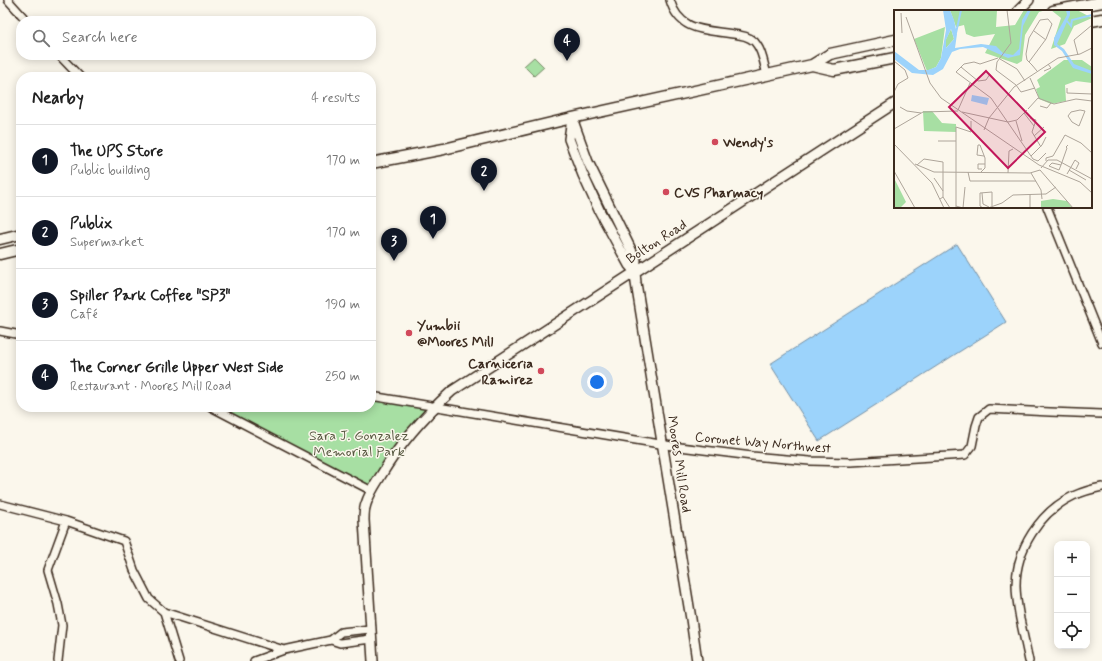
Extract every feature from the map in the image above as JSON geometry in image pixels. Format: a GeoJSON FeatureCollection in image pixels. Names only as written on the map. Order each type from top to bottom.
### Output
{"type":"FeatureCollection","features":[{"type":"Feature","properties":{"kind":"main road"},"geometry":{"type":"LineString","coordinates":[[1057,10],[1083,3],[1102,2]]}},
{"type":"Feature","properties":{"kind":"main road"},"geometry":{"type":"LineString","coordinates":[[1092,21],[1102,19]]}},
{"type":"Feature","properties":{"kind":"main road"},"geometry":{"type":"LineString","coordinates":[[376,162],[444,149],[572,118],[812,65],[830,54],[894,40]]}},
{"type":"Feature","properties":{"kind":"main road"},"geometry":{"type":"LineString","coordinates":[[812,65],[834,70],[894,58]]}},
{"type":"Feature","properties":{"kind":"main road"},"geometry":{"type":"LineString","coordinates":[[0,239],[16,235]]}},
{"type":"Feature","properties":{"kind":"main road"},"geometry":{"type":"LineString","coordinates":[[0,254],[16,250]]}},
{"type":"Feature","properties":{"kind":"street"},"geometry":{"type":"LineString","coordinates":[[8,0],[22,16]]}},
{"type":"Feature","properties":{"kind":"street"},"geometry":{"type":"LineString","coordinates":[[670,0],[675,13],[684,23],[697,29],[748,37],[757,44],[767,74]]}},
{"type":"Feature","properties":{"kind":"street"},"geometry":{"type":"LineString","coordinates":[[1019,10],[1029,0]]}},
{"type":"Feature","properties":{"kind":"street"},"geometry":{"type":"LineString","coordinates":[[64,60],[75,72]]}},
{"type":"Feature","properties":{"kind":"street","name":"Bolton Road"},"geometry":{"type":"LineString","coordinates":[[373,661],[364,520],[365,505],[398,449],[434,406],[452,392],[894,103]]}},
{"type":"Feature","properties":{"kind":"street","name":"Moores Mill Road"},"geometry":{"type":"LineString","coordinates":[[572,118],[569,139],[583,174],[600,212],[629,265],[635,272],[697,661]]}},
{"type":"Feature","properties":{"kind":"street"},"geometry":{"type":"LineString","coordinates":[[1047,208],[1102,343]]}},
{"type":"Feature","properties":{"kind":"street"},"geometry":{"type":"LineString","coordinates":[[0,332],[16,334]]}},
{"type":"Feature","properties":{"kind":"street","name":"Coronet Way Northwest"},"geometry":{"type":"LineString","coordinates":[[376,397],[663,445],[752,456],[810,461],[851,462],[965,456],[972,446],[976,426],[980,417],[989,409],[1102,414]]}},
{"type":"Feature","properties":{"kind":"street"},"geometry":{"type":"LineString","coordinates":[[221,412],[372,491]]}},
{"type":"Feature","properties":{"kind":"street"},"geometry":{"type":"LineString","coordinates":[[1029,661],[1016,599],[1016,573],[1021,556],[1030,536],[1041,521],[1055,507],[1072,496],[1102,487]]}},
{"type":"Feature","properties":{"kind":"street"},"geometry":{"type":"LineString","coordinates":[[0,504],[66,521],[124,541],[134,570],[149,599],[164,612],[284,650]]}},
{"type":"Feature","properties":{"kind":"street"},"geometry":{"type":"LineString","coordinates":[[58,661],[62,625],[58,604],[48,570],[66,521]]}},
{"type":"Feature","properties":{"kind":"street"},"geometry":{"type":"LineString","coordinates":[[164,612],[179,661]]}},
{"type":"Feature","properties":{"kind":"street"},"geometry":{"type":"LineString","coordinates":[[254,661],[284,650],[331,640],[341,632],[370,629]]}},
{"type":"Feature","properties":{"kind":"street"},"geometry":{"type":"LineString","coordinates":[[331,640],[340,643],[371,639]]}},
{"type":"Feature","properties":{"kind":"green space"},"geometry":{"type":"Polygon","coordinates":[[[534,57],[544,67],[534,76],[524,66],[534,57]]]}},
{"type":"Feature","properties":{"kind":"green space","name":"Sara J. Gonzalez Memorial Park"},"geometry":{"type":"Polygon","coordinates":[[[376,398],[434,406],[372,491],[226,412],[376,412],[376,398]]]}},
{"type":"Feature","properties":{"kind":"water"},"geometry":{"type":"Polygon","coordinates":[[[957,244],[1006,322],[819,441],[770,364],[957,244]]]}},
{"type":"Feature","properties":{"kind":"place","name":"The Corner Grille Upper West Side"},"geometry":{"type":"Point","coordinates":[567,61]}},
{"type":"Feature","properties":{"kind":"place","name":"Wendy's"},"geometry":{"type":"Point","coordinates":[715,142]}},
{"type":"Feature","properties":{"kind":"place","name":"Publix"},"geometry":{"type":"Point","coordinates":[484,191]}},
{"type":"Feature","properties":{"kind":"place","name":"CVS Pharmacy"},"geometry":{"type":"Point","coordinates":[666,192]}},
{"type":"Feature","properties":{"kind":"place","name":"The UPS Store"},"geometry":{"type":"Point","coordinates":[433,239]}},
{"type":"Feature","properties":{"kind":"place","name":"Spiller Park Coffee \"SP3\""},"geometry":{"type":"Point","coordinates":[394,261]}},
{"type":"Feature","properties":{"kind":"place","name":"Yumbii @Moores Mill"},"geometry":{"type":"Point","coordinates":[409,333]}},
{"type":"Feature","properties":{"kind":"place","name":"Carniceria Ramirez"},"geometry":{"type":"Point","coordinates":[541,371]}}]}
